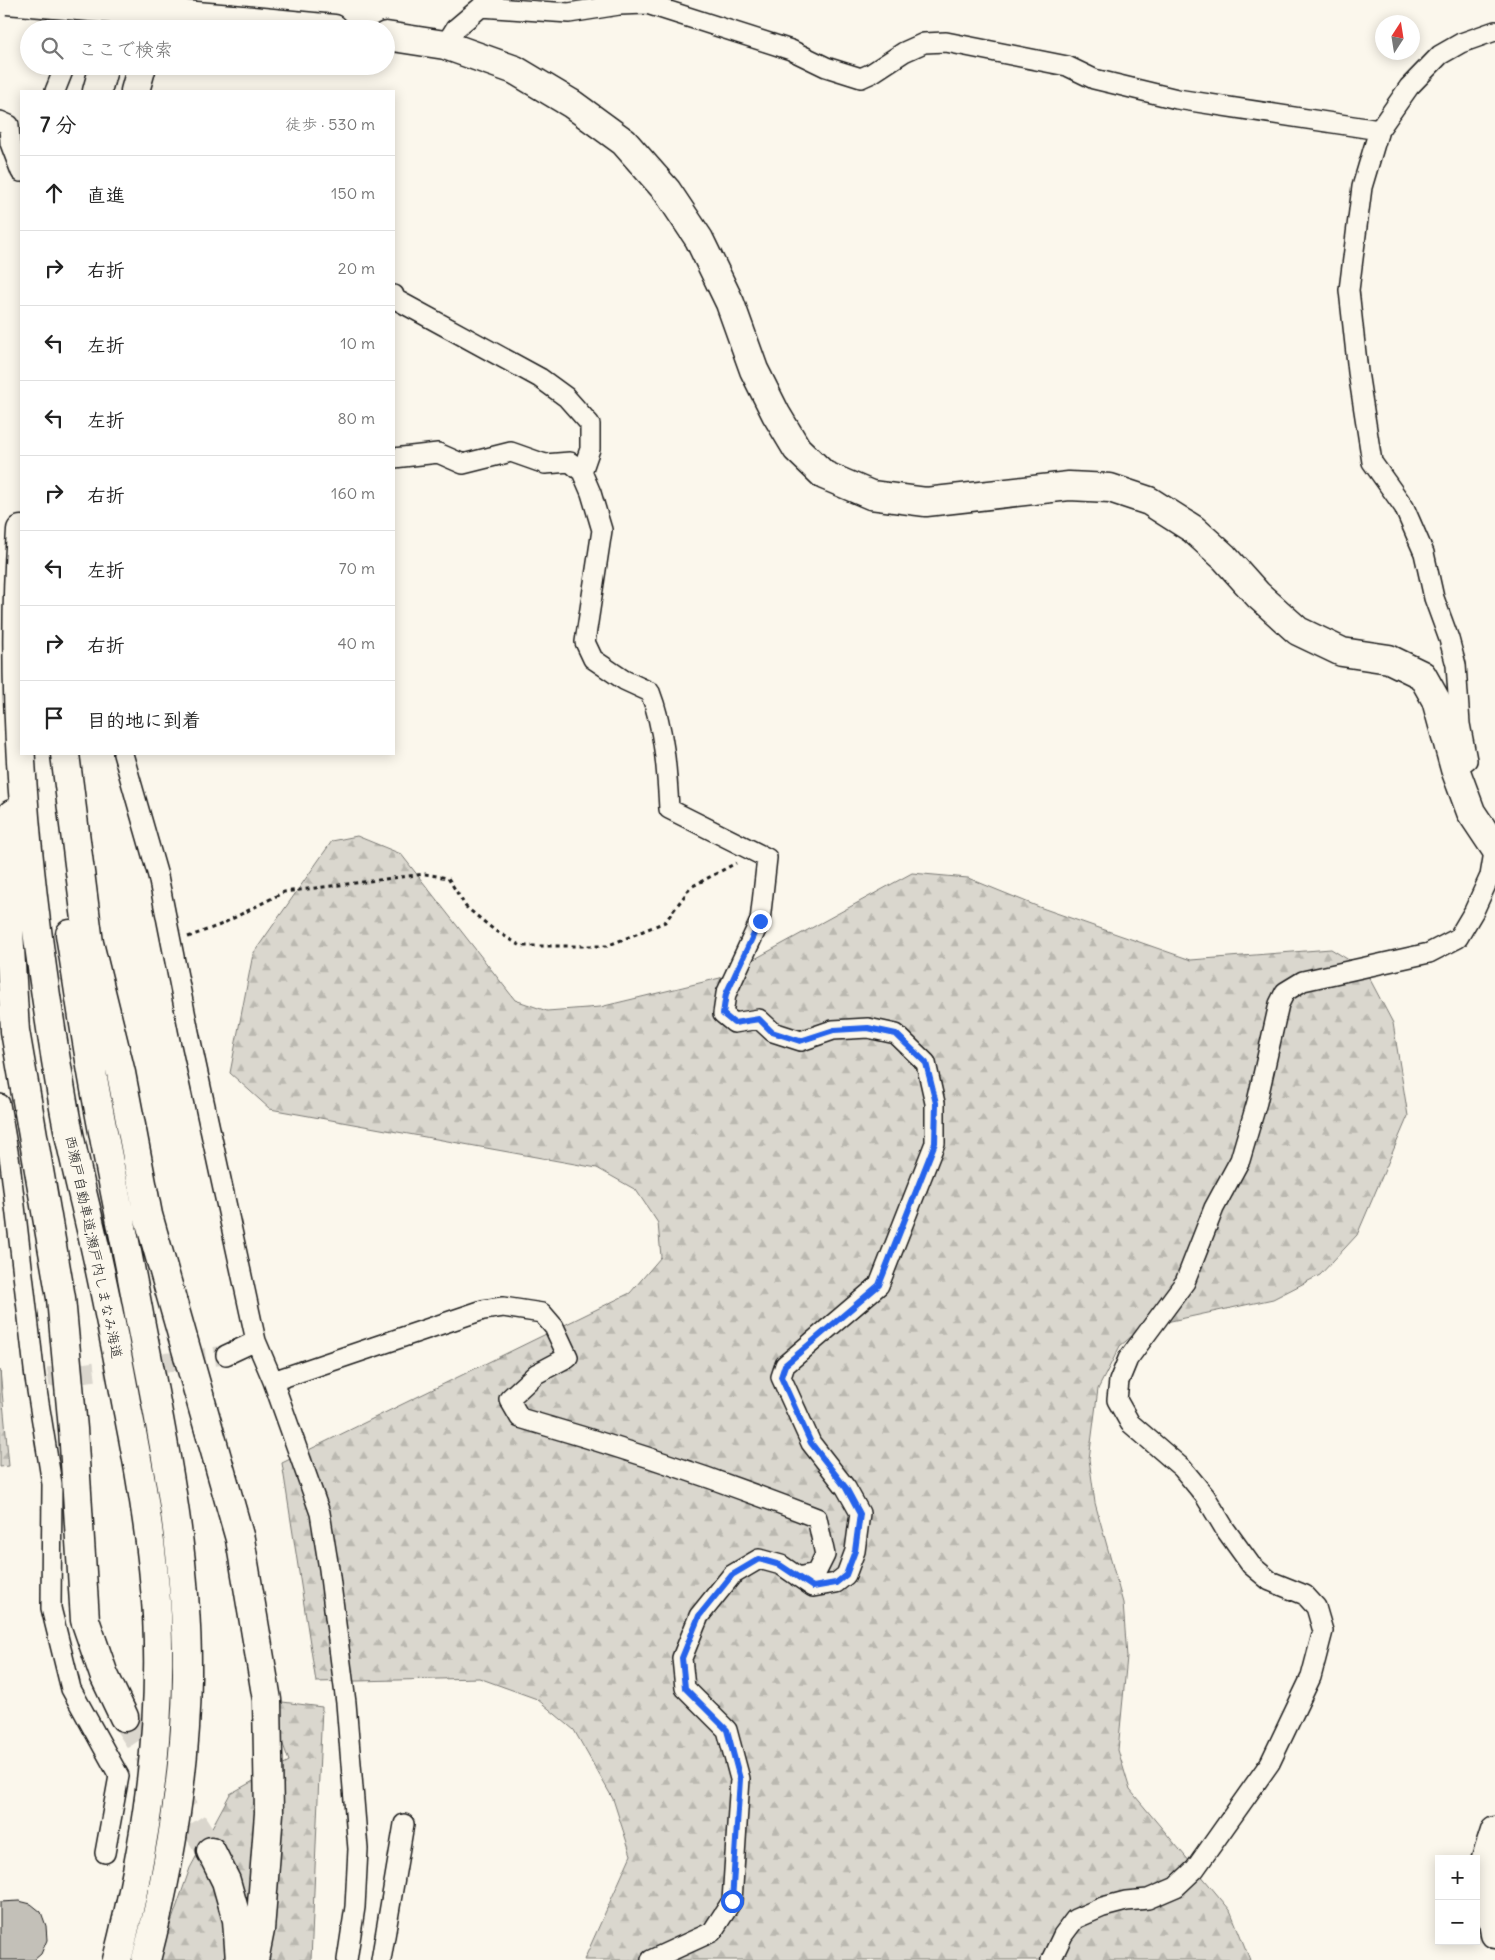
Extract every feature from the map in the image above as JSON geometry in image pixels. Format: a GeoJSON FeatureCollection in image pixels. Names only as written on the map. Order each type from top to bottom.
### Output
{"type":"FeatureCollection","features":[{"type":"Feature","properties":{"kind":"main road"},"geometry":{"type":"LineString","coordinates":[[7,0],[242,20]]}},
{"type":"Feature","properties":{"kind":"main road"},"geometry":{"type":"LineString","coordinates":[[117,20],[123,0]]}},
{"type":"Feature","properties":{"kind":"main road"},"geometry":{"type":"LineString","coordinates":[[155,20],[161,0]]}},
{"type":"Feature","properties":{"kind":"main road"},"geometry":{"type":"LineString","coordinates":[[395,37],[445,45],[515,70],[572,104],[624,142],[667,191],[699,238],[730,303],[754,370],[776,414],[797,449],[824,475],[872,495],[926,502],[1069,486],[1110,488],[1149,501],[1193,529],[1224,557],[1258,595],[1298,631],[1342,652],[1389,659],[1422,675],[1436,700],[1455,769],[1472,812],[1495,847]]}},
{"type":"Feature","properties":{"kind":"main road"},"geometry":{"type":"LineString","coordinates":[[97,90],[101,75]]}},
{"type":"Feature","properties":{"kind":"main road"},"geometry":{"type":"LineString","coordinates":[[135,90],[139,75]]}},
{"type":"Feature","properties":{"kind":"main road","name":"西瀬戸自動車道;瀬戸内しまなみ海道"},"geometry":{"type":"LineString","coordinates":[[20,567],[18,640],[20,744]]}},
{"type":"Feature","properties":{"kind":"main road"},"geometry":{"type":"LineString","coordinates":[[19,730],[6,882],[15,1031],[61,1298],[74,1429],[85,1620],[104,1675],[124,1717]]}},
{"type":"Feature","properties":{"kind":"main road","name":"西瀬戸自動車道;瀬戸内しまなみ海道"},"geometry":{"type":"LineString","coordinates":[[21,755],[35,916],[64,1111],[106,1296],[143,1487],[157,1615],[158,1676],[149,1808],[133,1898],[117,1960]]}},
{"type":"Feature","properties":{"kind":"main road"},"geometry":{"type":"LineString","coordinates":[[56,755],[57,823],[66,912],[98,1103],[172,1482],[183,1583],[187,1678],[179,1795],[160,1905],[146,1960]]}},
{"type":"Feature","properties":{"kind":"main road"},"geometry":{"type":"LineString","coordinates":[[65,755],[89,944],[121,1073],[148,1215],[240,1539],[268,1700],[269,1814],[260,1930],[254,1960]]}},
{"type":"Feature","properties":{"kind":"main road"},"geometry":{"type":"LineString","coordinates":[[1495,1831],[1484,1865],[1495,1934]]}},
{"type":"Feature","properties":{"kind":"main road"},"geometry":{"type":"LineString","coordinates":[[211,1851],[226,1881],[238,1920],[240,1960]]}},
{"type":"Feature","properties":{"kind":"street"},"geometry":{"type":"LineString","coordinates":[[84,20],[92,0]]}},
{"type":"Feature","properties":{"kind":"street"},"geometry":{"type":"LineString","coordinates":[[445,45],[456,29],[481,7],[570,13],[619,5],[647,4],[692,16],[791,50],[826,67],[861,78],[904,52],[924,43],[946,42],[1068,66],[1094,79],[1177,99],[1379,130]]}},
{"type":"Feature","properties":{"kind":"street"},"geometry":{"type":"LineString","coordinates":[[1455,769],[1467,760],[1460,724],[1456,665],[1434,598],[1424,552],[1404,507],[1372,462],[1358,372],[1349,290],[1362,187],[1379,130],[1409,87],[1440,55],[1461,43],[1495,31]]}},
{"type":"Feature","properties":{"kind":"street"},"geometry":{"type":"LineString","coordinates":[[55,90],[61,75]]}},
{"type":"Feature","properties":{"kind":"street"},"geometry":{"type":"LineString","coordinates":[[0,121],[9,125],[10,143],[20,166]]}},
{"type":"Feature","properties":{"kind":"street"},"geometry":{"type":"LineString","coordinates":[[395,298],[540,378],[566,397],[590,424],[590,449],[582,472]]}},
{"type":"Feature","properties":{"kind":"street"},"geometry":{"type":"LineString","coordinates":[[395,458],[438,453],[463,464],[511,452],[545,464],[570,462],[582,472],[591,493],[602,530],[585,642],[594,659],[624,680],[650,692],[658,713],[668,782],[669,808],[767,858],[760,921],[726,994],[723,1014],[734,1023],[759,1019],[772,1032],[800,1041],[834,1030],[868,1028],[896,1034],[926,1063],[936,1103],[935,1143],[879,1285],[785,1365],[781,1377],[811,1443],[846,1488],[860,1514],[855,1551],[846,1575],[836,1583],[813,1587],[780,1565],[759,1559],[732,1575],[699,1616],[682,1658],[685,1688],[727,1730],[740,1779],[732,1901],[712,1932],[651,1960]]}},
{"type":"Feature","properties":{"kind":"street"},"geometry":{"type":"LineString","coordinates":[[123,755],[158,876],[189,1032],[256,1341],[273,1381],[320,1513],[330,1569],[346,1703],[358,1849],[355,1907],[347,1960]]}},
{"type":"Feature","properties":{"kind":"street"},"geometry":{"type":"LineString","coordinates":[[1051,1960],[1063,1935],[1075,1919],[1102,1906],[1148,1899],[1176,1886],[1195,1869],[1270,1763],[1311,1678],[1323,1631],[1316,1608],[1305,1595],[1270,1581],[1251,1565],[1225,1529],[1205,1496],[1182,1468],[1130,1423],[1117,1400],[1119,1381],[1128,1359],[1185,1282],[1214,1208],[1240,1160],[1257,1102],[1279,1004],[1285,992],[1303,981],[1429,953],[1458,938],[1474,911],[1490,876],[1495,847]]}},
{"type":"Feature","properties":{"kind":"street"},"geometry":{"type":"LineString","coordinates":[[0,1104],[41,1378],[52,1484],[51,1608],[71,1689],[118,1776],[105,1853]]}},
{"type":"Feature","properties":{"kind":"street"},"geometry":{"type":"LineString","coordinates":[[273,1381],[482,1310],[503,1307],[542,1313],[554,1327],[568,1357],[536,1374],[509,1399],[520,1418],[732,1485],[817,1518],[825,1555],[816,1572],[798,1577]]}},
{"type":"Feature","properties":{"kind":"street"},"geometry":{"type":"LineString","coordinates":[[226,1355],[256,1341]]}},
{"type":"Feature","properties":{"kind":"street"},"geometry":{"type":"LineString","coordinates":[[381,1960],[404,1824]]}},
{"type":"Feature","properties":{"kind":"path"},"geometry":{"type":"LineString","coordinates":[[171,944],[220,925],[284,892],[425,874],[448,878],[466,907],[493,929],[521,946],[607,946],[665,922],[692,887],[700,882],[741,860],[767,858]]}},
{"type":"Feature","properties":{"kind":"green space"},"geometry":{"type":"Polygon","coordinates":[[[357,836],[401,854],[515,1000],[547,1011],[600,1007],[720,978],[912,873],[968,878],[1039,907],[1191,960],[1331,949],[1365,970],[1393,1023],[1408,1116],[1357,1235],[1320,1275],[1273,1299],[1143,1327],[1120,1346],[1098,1389],[1089,1459],[1095,1503],[1123,1603],[1127,1657],[1118,1750],[1130,1790],[1230,1910],[1250,1960],[584,1960],[631,1855],[613,1799],[574,1730],[537,1699],[479,1678],[316,1682],[282,1463],[630,1293],[661,1257],[658,1223],[636,1190],[597,1168],[270,1109],[230,1073],[253,954],[332,841],[357,836]]]}},
{"type":"Feature","properties":{"kind":"green space"},"geometry":{"type":"Polygon","coordinates":[[[0,1370],[9,1466],[0,1467],[0,1370]]]}},
{"type":"Feature","properties":{"kind":"green space"},"geometry":{"type":"Polygon","coordinates":[[[267,1700],[322,1707],[311,1960],[158,1960],[190,1868],[230,1794],[289,1761],[267,1700]]]}},
{"type":"Feature","properties":{"kind":"building"},"geometry":{"type":"Polygon","coordinates":[[[19,1901],[31,1904],[41,1912],[46,1926],[47,1940],[41,1954],[34,1960],[0,1960],[0,1902],[19,1901]]]}},
{"type":"Feature","properties":{"kind":"tunnel"},"geometry":{"type":"LineString","coordinates":[[48,1377],[226,1355]]}},
{"type":"Feature","properties":{"kind":"tunnel"},"geometry":{"type":"LineString","coordinates":[[124,1717],[211,1851]]}},
{"type":"Feature","properties":{"kind":"route"},"geometry":{"type":"LineString","coordinates":[[732,1901],[740,1779],[727,1730],[685,1688],[682,1658],[699,1616],[732,1575],[759,1559],[780,1565],[813,1587],[836,1583],[846,1575],[855,1551],[860,1514],[846,1488],[811,1443],[781,1377],[785,1365],[879,1285],[935,1143],[936,1103],[926,1063],[896,1034],[868,1028],[834,1030],[800,1041],[772,1032],[759,1019],[734,1023],[723,1014],[726,994],[760,921]]}}]}
